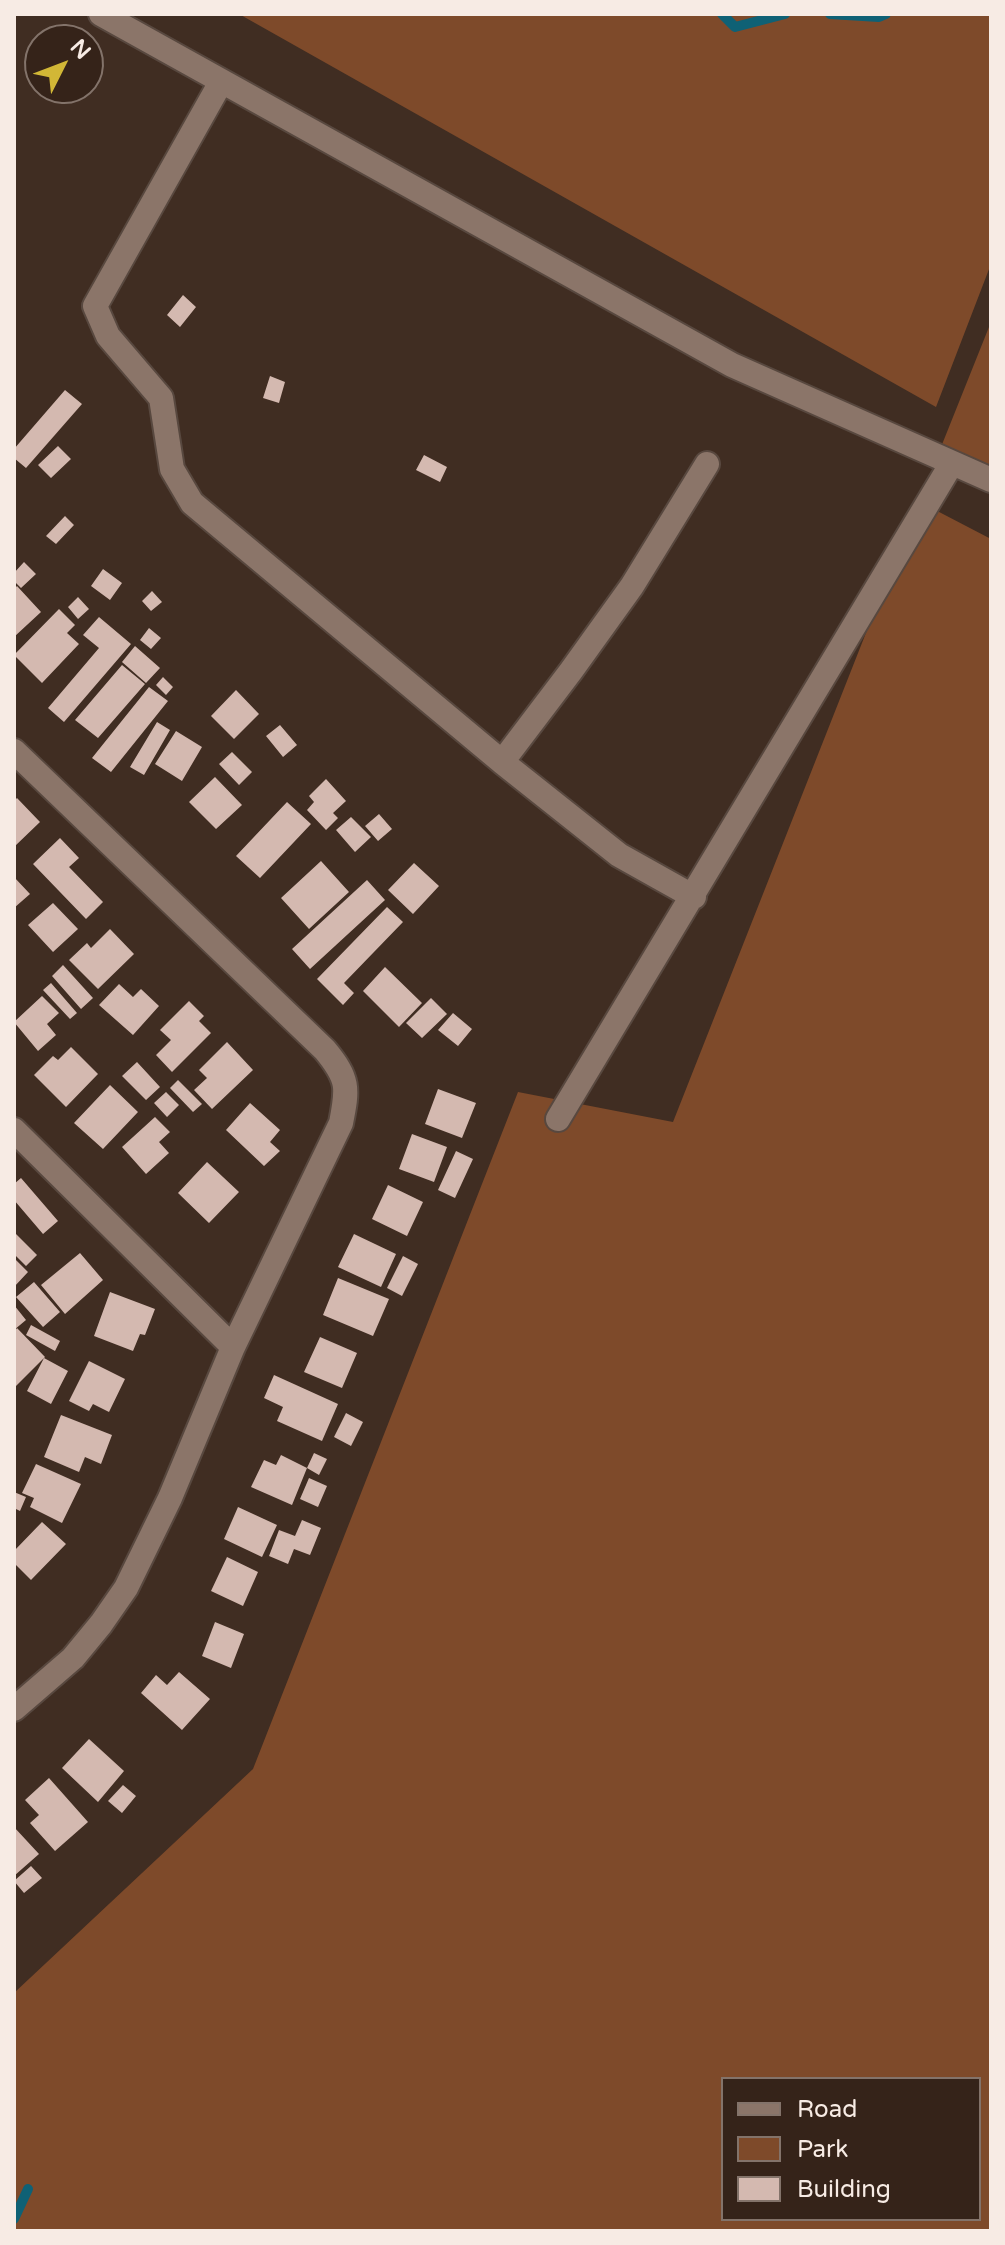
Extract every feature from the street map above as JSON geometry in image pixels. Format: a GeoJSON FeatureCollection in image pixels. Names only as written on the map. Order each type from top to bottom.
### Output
{"type":"FeatureCollection","features":[{"type":"Feature","properties":{"kind":"street"},"geometry":{"type":"LineString","coordinates":[[101,14],[732,365],[991,480]]}},
{"type":"Feature","properties":{"kind":"street"},"geometry":{"type":"LineString","coordinates":[[221,82],[95,306],[108,336],[161,398],[172,469],[192,503],[502,762],[619,855],[694,897]]}},
{"type":"Feature","properties":{"kind":"street"},"geometry":{"type":"LineString","coordinates":[[558,1119],[952,463]]}},
{"type":"Feature","properties":{"kind":"street"},"geometry":{"type":"LineString","coordinates":[[502,762],[632,586],[707,464]]}},
{"type":"Feature","properties":{"kind":"street"},"geometry":{"type":"LineString","coordinates":[[14,751],[298,1023],[342,1070],[346,1095],[341,1123],[233,1347],[170,1498],[126,1588],[73,1658],[14,1709]]}},
{"type":"Feature","properties":{"kind":"street"},"geometry":{"type":"LineString","coordinates":[[14,1130],[233,1347]]}},
{"type":"Feature","properties":{"kind":"green space"},"geometry":{"type":"Polygon","coordinates":[[[239,14],[991,14],[991,264],[936,407],[239,14]]]}},
{"type":"Feature","properties":{"kind":"green space"},"geometry":{"type":"Polygon","coordinates":[[[991,322],[991,481],[939,452],[991,322]]]}},
{"type":"Feature","properties":{"kind":"green space"},"geometry":{"type":"Polygon","coordinates":[[[918,501],[991,539],[991,2231],[14,2231],[14,1993],[253,1769],[518,1092],[673,1122],[918,501]]]}},
{"type":"Feature","properties":{"kind":"building"},"geometry":{"type":"Polygon","coordinates":[[[183,295],[196,307],[180,327],[167,315],[183,295]]]}},
{"type":"Feature","properties":{"kind":"building"},"geometry":{"type":"Polygon","coordinates":[[[270,376],[285,382],[279,403],[263,398],[270,376]]]}},
{"type":"Feature","properties":{"kind":"building"},"geometry":{"type":"Polygon","coordinates":[[[65,390],[82,404],[26,468],[14,458],[14,449],[65,390]]]}},
{"type":"Feature","properties":{"kind":"building"},"geometry":{"type":"Polygon","coordinates":[[[58,446],[71,459],[51,478],[38,465],[58,446]]]}},
{"type":"Feature","properties":{"kind":"building"},"geometry":{"type":"Polygon","coordinates":[[[424,455],[447,467],[440,482],[416,470],[424,455]]]}},
{"type":"Feature","properties":{"kind":"building"},"geometry":{"type":"Polygon","coordinates":[[[65,516],[74,525],[56,544],[46,536],[65,516]]]}},
{"type":"Feature","properties":{"kind":"building"},"geometry":{"type":"Polygon","coordinates":[[[24,562],[36,574],[21,588],[14,581],[14,573],[24,562]]]}},
{"type":"Feature","properties":{"kind":"building"},"geometry":{"type":"Polygon","coordinates":[[[103,569],[122,583],[110,600],[91,586],[103,569]]]}},
{"type":"Feature","properties":{"kind":"building"},"geometry":{"type":"Polygon","coordinates":[[[17,586],[41,612],[14,637],[14,589],[17,586]]]}},
{"type":"Feature","properties":{"kind":"building"},"geometry":{"type":"Polygon","coordinates":[[[152,591],[162,602],[151,611],[142,601],[152,591]]]}},
{"type":"Feature","properties":{"kind":"building"},"geometry":{"type":"Polygon","coordinates":[[[78,597],[89,609],[78,619],[68,607],[78,597]]]}},
{"type":"Feature","properties":{"kind":"building"},"geometry":{"type":"Polygon","coordinates":[[[59,609],[75,625],[67,633],[79,644],[42,683],[14,655],[59,609]]]}},
{"type":"Feature","properties":{"kind":"building"},"geometry":{"type":"Polygon","coordinates":[[[99,617],[131,644],[64,722],[48,708],[99,648],[83,635],[99,617]]]}},
{"type":"Feature","properties":{"kind":"building"},"geometry":{"type":"Polygon","coordinates":[[[149,628],[161,638],[151,649],[140,640],[149,628]]]}},
{"type":"Feature","properties":{"kind":"building"},"geometry":{"type":"Polygon","coordinates":[[[135,646],[160,668],[146,683],[122,662],[135,646]]]}},
{"type":"Feature","properties":{"kind":"building"},"geometry":{"type":"Polygon","coordinates":[[[122,665],[145,684],[98,738],[75,720],[122,665]]]}},
{"type":"Feature","properties":{"kind":"building"},"geometry":{"type":"Polygon","coordinates":[[[163,677],[173,687],[166,695],[156,685],[163,677]]]}},
{"type":"Feature","properties":{"kind":"building"},"geometry":{"type":"Polygon","coordinates":[[[149,687],[168,701],[111,772],[92,758],[149,687]]]}},
{"type":"Feature","properties":{"kind":"building"},"geometry":{"type":"Polygon","coordinates":[[[236,690],[259,714],[234,739],[211,716],[236,690]]]}},
{"type":"Feature","properties":{"kind":"building"},"geometry":{"type":"Polygon","coordinates":[[[157,722],[170,730],[144,775],[130,767],[157,722]]]}},
{"type":"Feature","properties":{"kind":"building"},"geometry":{"type":"Polygon","coordinates":[[[280,725],[297,745],[283,757],[266,736],[280,725]]]}},
{"type":"Feature","properties":{"kind":"building"},"geometry":{"type":"Polygon","coordinates":[[[176,731],[202,747],[182,781],[155,764],[176,731]]]}},
{"type":"Feature","properties":{"kind":"building"},"geometry":{"type":"Polygon","coordinates":[[[232,752],[252,772],[239,785],[219,764],[232,752]]]}},
{"type":"Feature","properties":{"kind":"building"},"geometry":{"type":"Polygon","coordinates":[[[215,777],[242,805],[216,829],[189,802],[215,777]]]}},
{"type":"Feature","properties":{"kind":"building"},"geometry":{"type":"Polygon","coordinates":[[[326,779],[346,801],[333,813],[338,818],[326,830],[307,810],[314,802],[309,796],[326,779]]]}},
{"type":"Feature","properties":{"kind":"building"},"geometry":{"type":"Polygon","coordinates":[[[17,798],[40,822],[14,847],[14,801],[17,798]]]}},
{"type":"Feature","properties":{"kind":"building"},"geometry":{"type":"Polygon","coordinates":[[[287,802],[311,824],[260,878],[236,856],[287,802]]]}},
{"type":"Feature","properties":{"kind":"building"},"geometry":{"type":"Polygon","coordinates":[[[379,814],[392,829],[378,841],[365,826],[379,814]]]}},
{"type":"Feature","properties":{"kind":"building"},"geometry":{"type":"Polygon","coordinates":[[[351,817],[371,837],[355,852],[336,830],[351,817]]]}},
{"type":"Feature","properties":{"kind":"building"},"geometry":{"type":"Polygon","coordinates":[[[60,838],[79,858],[69,867],[103,902],[86,919],[33,864],[60,838]]]}},
{"type":"Feature","properties":{"kind":"building"},"geometry":{"type":"Polygon","coordinates":[[[321,861],[349,892],[309,929],[281,898],[321,861]]]}},
{"type":"Feature","properties":{"kind":"building"},"geometry":{"type":"Polygon","coordinates":[[[414,863],[439,886],[413,914],[388,890],[414,863]]]}},
{"type":"Feature","properties":{"kind":"building"},"geometry":{"type":"Polygon","coordinates":[[[14,877],[30,894],[14,908],[14,877]]]}},
{"type":"Feature","properties":{"kind":"building"},"geometry":{"type":"Polygon","coordinates":[[[367,880],[385,900],[310,969],[292,949],[367,880]]]}},
{"type":"Feature","properties":{"kind":"building"},"geometry":{"type":"Polygon","coordinates":[[[53,903],[78,929],[53,952],[28,925],[53,903]]]}},
{"type":"Feature","properties":{"kind":"building"},"geometry":{"type":"Polygon","coordinates":[[[387,907],[403,922],[344,983],[354,993],[343,1005],[317,979],[387,907]]]}},
{"type":"Feature","properties":{"kind":"building"},"geometry":{"type":"Polygon","coordinates":[[[110,929],[134,954],[98,989],[69,960],[87,943],[91,948],[110,929]]]}},
{"type":"Feature","properties":{"kind":"building"},"geometry":{"type":"Polygon","coordinates":[[[63,965],[93,998],[81,1009],[52,976],[63,965]]]}},
{"type":"Feature","properties":{"kind":"building"},"geometry":{"type":"Polygon","coordinates":[[[385,967],[422,1003],[399,1027],[363,991],[385,967]]]}},
{"type":"Feature","properties":{"kind":"building"},"geometry":{"type":"Polygon","coordinates":[[[51,983],[77,1013],[70,1019],[43,990],[51,983]]]}},
{"type":"Feature","properties":{"kind":"building"},"geometry":{"type":"Polygon","coordinates":[[[119,984],[133,997],[141,989],[159,1006],[133,1035],[99,1005],[119,984]]]}},
{"type":"Feature","properties":{"kind":"building"},"geometry":{"type":"Polygon","coordinates":[[[42,996],[59,1013],[47,1024],[56,1035],[38,1051],[14,1022],[42,996]]]}},
{"type":"Feature","properties":{"kind":"building"},"geometry":{"type":"Polygon","coordinates":[[[431,998],[447,1014],[422,1038],[406,1023],[431,998]]]}},
{"type":"Feature","properties":{"kind":"building"},"geometry":{"type":"Polygon","coordinates":[[[189,1001],[204,1016],[199,1021],[211,1033],[172,1072],[156,1055],[171,1040],[160,1030],[189,1001]]]}},
{"type":"Feature","properties":{"kind":"building"},"geometry":{"type":"Polygon","coordinates":[[[453,1013],[472,1029],[458,1046],[438,1030],[453,1013]]]}},
{"type":"Feature","properties":{"kind":"building"},"geometry":{"type":"Polygon","coordinates":[[[227,1042],[253,1070],[212,1109],[194,1090],[207,1078],[199,1070],[227,1042]]]}},
{"type":"Feature","properties":{"kind":"building"},"geometry":{"type":"Polygon","coordinates":[[[71,1047],[98,1074],[66,1107],[34,1075],[53,1056],[58,1060],[71,1047]]]}},
{"type":"Feature","properties":{"kind":"building"},"geometry":{"type":"Polygon","coordinates":[[[137,1062],[160,1087],[146,1100],[122,1076],[137,1062]]]}},
{"type":"Feature","properties":{"kind":"building"},"geometry":{"type":"Polygon","coordinates":[[[178,1080],[202,1104],[193,1112],[170,1088],[178,1080]]]}},
{"type":"Feature","properties":{"kind":"building"},"geometry":{"type":"Polygon","coordinates":[[[110,1085],[138,1112],[103,1149],[74,1123],[110,1085]]]}},
{"type":"Feature","properties":{"kind":"building"},"geometry":{"type":"Polygon","coordinates":[[[438,1089],[476,1103],[462,1138],[425,1124],[438,1089]]]}},
{"type":"Feature","properties":{"kind":"building"},"geometry":{"type":"Polygon","coordinates":[[[166,1092],[179,1105],[167,1117],[154,1103],[166,1092]]]}},
{"type":"Feature","properties":{"kind":"building"},"geometry":{"type":"Polygon","coordinates":[[[250,1103],[280,1130],[270,1142],[280,1151],[264,1166],[226,1130],[250,1103]]]}},
{"type":"Feature","properties":{"kind":"building"},"geometry":{"type":"Polygon","coordinates":[[[155,1117],[170,1132],[159,1142],[169,1153],[146,1174],[122,1147],[155,1117]]]}},
{"type":"Feature","properties":{"kind":"building"},"geometry":{"type":"Polygon","coordinates":[[[412,1134],[447,1147],[434,1182],[399,1169],[412,1134]]]}},
{"type":"Feature","properties":{"kind":"building"},"geometry":{"type":"Polygon","coordinates":[[[456,1151],[473,1159],[455,1198],[438,1190],[456,1151]]]}},
{"type":"Feature","properties":{"kind":"building"},"geometry":{"type":"Polygon","coordinates":[[[207,1162],[239,1192],[209,1223],[178,1193],[207,1162]]]}},
{"type":"Feature","properties":{"kind":"building"},"geometry":{"type":"Polygon","coordinates":[[[21,1178],[58,1221],[43,1234],[14,1200],[14,1184],[21,1178]]]}},
{"type":"Feature","properties":{"kind":"building"},"geometry":{"type":"Polygon","coordinates":[[[388,1185],[423,1202],[407,1236],[372,1219],[388,1185]]]}},
{"type":"Feature","properties":{"kind":"building"},"geometry":{"type":"Polygon","coordinates":[[[14,1232],[37,1255],[26,1266],[14,1254],[14,1232]]]}},
{"type":"Feature","properties":{"kind":"building"},"geometry":{"type":"Polygon","coordinates":[[[354,1234],[396,1254],[381,1287],[338,1267],[354,1234]]]}},
{"type":"Feature","properties":{"kind":"building"},"geometry":{"type":"Polygon","coordinates":[[[80,1253],[103,1280],[65,1314],[41,1285],[80,1253]]]}},
{"type":"Feature","properties":{"kind":"building"},"geometry":{"type":"Polygon","coordinates":[[[403,1256],[418,1264],[402,1296],[387,1288],[403,1256]]]}},
{"type":"Feature","properties":{"kind":"building"},"geometry":{"type":"Polygon","coordinates":[[[14,1258],[28,1272],[14,1287],[14,1258]]]}},
{"type":"Feature","properties":{"kind":"building"},"geometry":{"type":"Polygon","coordinates":[[[338,1278],[389,1299],[373,1336],[323,1315],[338,1278]]]}},
{"type":"Feature","properties":{"kind":"building"},"geometry":{"type":"Polygon","coordinates":[[[34,1282],[60,1312],[43,1327],[16,1297],[34,1282]]]}},
{"type":"Feature","properties":{"kind":"building"},"geometry":{"type":"Polygon","coordinates":[[[110,1292],[155,1309],[145,1335],[140,1334],[133,1351],[94,1336],[110,1292]]]}},
{"type":"Feature","properties":{"kind":"building"},"geometry":{"type":"Polygon","coordinates":[[[14,1305],[26,1320],[14,1330],[14,1305]]]}},
{"type":"Feature","properties":{"kind":"building"},"geometry":{"type":"Polygon","coordinates":[[[31,1325],[60,1341],[55,1351],[26,1335],[31,1325]]]}},
{"type":"Feature","properties":{"kind":"building"},"geometry":{"type":"Polygon","coordinates":[[[17,1328],[45,1357],[14,1388],[14,1332],[17,1328]]]}},
{"type":"Feature","properties":{"kind":"building"},"geometry":{"type":"Polygon","coordinates":[[[320,1337],[357,1353],[342,1388],[304,1372],[320,1337]]]}},
{"type":"Feature","properties":{"kind":"building"},"geometry":{"type":"Polygon","coordinates":[[[44,1358],[68,1371],[51,1404],[27,1391],[44,1358]]]}},
{"type":"Feature","properties":{"kind":"building"},"geometry":{"type":"Polygon","coordinates":[[[89,1361],[125,1379],[109,1412],[93,1404],[89,1411],[69,1401],[89,1361]]]}},
{"type":"Feature","properties":{"kind":"building"},"geometry":{"type":"Polygon","coordinates":[[[274,1375],[338,1404],[322,1441],[277,1421],[283,1407],[264,1398],[274,1375]]]}},
{"type":"Feature","properties":{"kind":"building"},"geometry":{"type":"Polygon","coordinates":[[[346,1413],[363,1422],[351,1446],[334,1437],[346,1413]]]}},
{"type":"Feature","properties":{"kind":"building"},"geometry":{"type":"Polygon","coordinates":[[[61,1415],[112,1435],[101,1464],[85,1457],[79,1472],[44,1457],[61,1415]]]}},
{"type":"Feature","properties":{"kind":"building"},"geometry":{"type":"Polygon","coordinates":[[[314,1453],[327,1459],[319,1475],[307,1468],[314,1453]]]}},
{"type":"Feature","properties":{"kind":"building"},"geometry":{"type":"Polygon","coordinates":[[[281,1455],[307,1468],[292,1505],[251,1487],[264,1460],[276,1465],[281,1455]]]}},
{"type":"Feature","properties":{"kind":"building"},"geometry":{"type":"Polygon","coordinates":[[[36,1464],[81,1484],[62,1523],[30,1507],[34,1498],[22,1493],[36,1464]]]}},
{"type":"Feature","properties":{"kind":"building"},"geometry":{"type":"Polygon","coordinates":[[[309,1478],[327,1486],[318,1507],[300,1499],[309,1478]]]}},
{"type":"Feature","properties":{"kind":"building"},"geometry":{"type":"Polygon","coordinates":[[[14,1492],[26,1497],[20,1511],[14,1508],[14,1492]]]}},
{"type":"Feature","properties":{"kind":"building"},"geometry":{"type":"Polygon","coordinates":[[[238,1507],[277,1525],[262,1557],[224,1539],[238,1507]]]}},
{"type":"Feature","properties":{"kind":"building"},"geometry":{"type":"Polygon","coordinates":[[[302,1520],[321,1528],[310,1555],[294,1549],[288,1564],[269,1556],[279,1530],[295,1536],[302,1520]]]}},
{"type":"Feature","properties":{"kind":"building"},"geometry":{"type":"Polygon","coordinates":[[[42,1522],[66,1544],[31,1580],[14,1563],[14,1551],[42,1522]]]}},
{"type":"Feature","properties":{"kind":"building"},"geometry":{"type":"Polygon","coordinates":[[[227,1557],[258,1572],[243,1606],[211,1591],[227,1557]]]}},
{"type":"Feature","properties":{"kind":"building"},"geometry":{"type":"Polygon","coordinates":[[[215,1622],[244,1634],[231,1668],[202,1656],[215,1622]]]}},
{"type":"Feature","properties":{"kind":"building"},"geometry":{"type":"Polygon","coordinates":[[[179,1672],[210,1699],[182,1730],[141,1693],[156,1675],[167,1685],[179,1672]]]}},
{"type":"Feature","properties":{"kind":"building"},"geometry":{"type":"Polygon","coordinates":[[[89,1739],[124,1771],[98,1802],[62,1768],[89,1739]]]}},
{"type":"Feature","properties":{"kind":"building"},"geometry":{"type":"Polygon","coordinates":[[[49,1778],[88,1822],[55,1851],[30,1823],[39,1815],[25,1800],[49,1778]]]}},
{"type":"Feature","properties":{"kind":"building"},"geometry":{"type":"Polygon","coordinates":[[[123,1785],[136,1796],[122,1813],[108,1801],[123,1785]]]}},
{"type":"Feature","properties":{"kind":"building"},"geometry":{"type":"Polygon","coordinates":[[[14,1827],[39,1854],[14,1876],[14,1827]]]}},
{"type":"Feature","properties":{"kind":"building"},"geometry":{"type":"Polygon","coordinates":[[[31,1866],[42,1878],[24,1893],[14,1881],[31,1866]]]}},
{"type":"Feature","properties":{"kind":"waterway"},"geometry":{"type":"LineString","coordinates":[[722,14],[735,27],[785,14]]}},
{"type":"Feature","properties":{"kind":"waterway"},"geometry":{"type":"LineString","coordinates":[[830,14],[879,17],[886,14]]}},
{"type":"Feature","properties":{"kind":"waterway"},"geometry":{"type":"LineString","coordinates":[[14,2219],[28,2189]]}}]}
